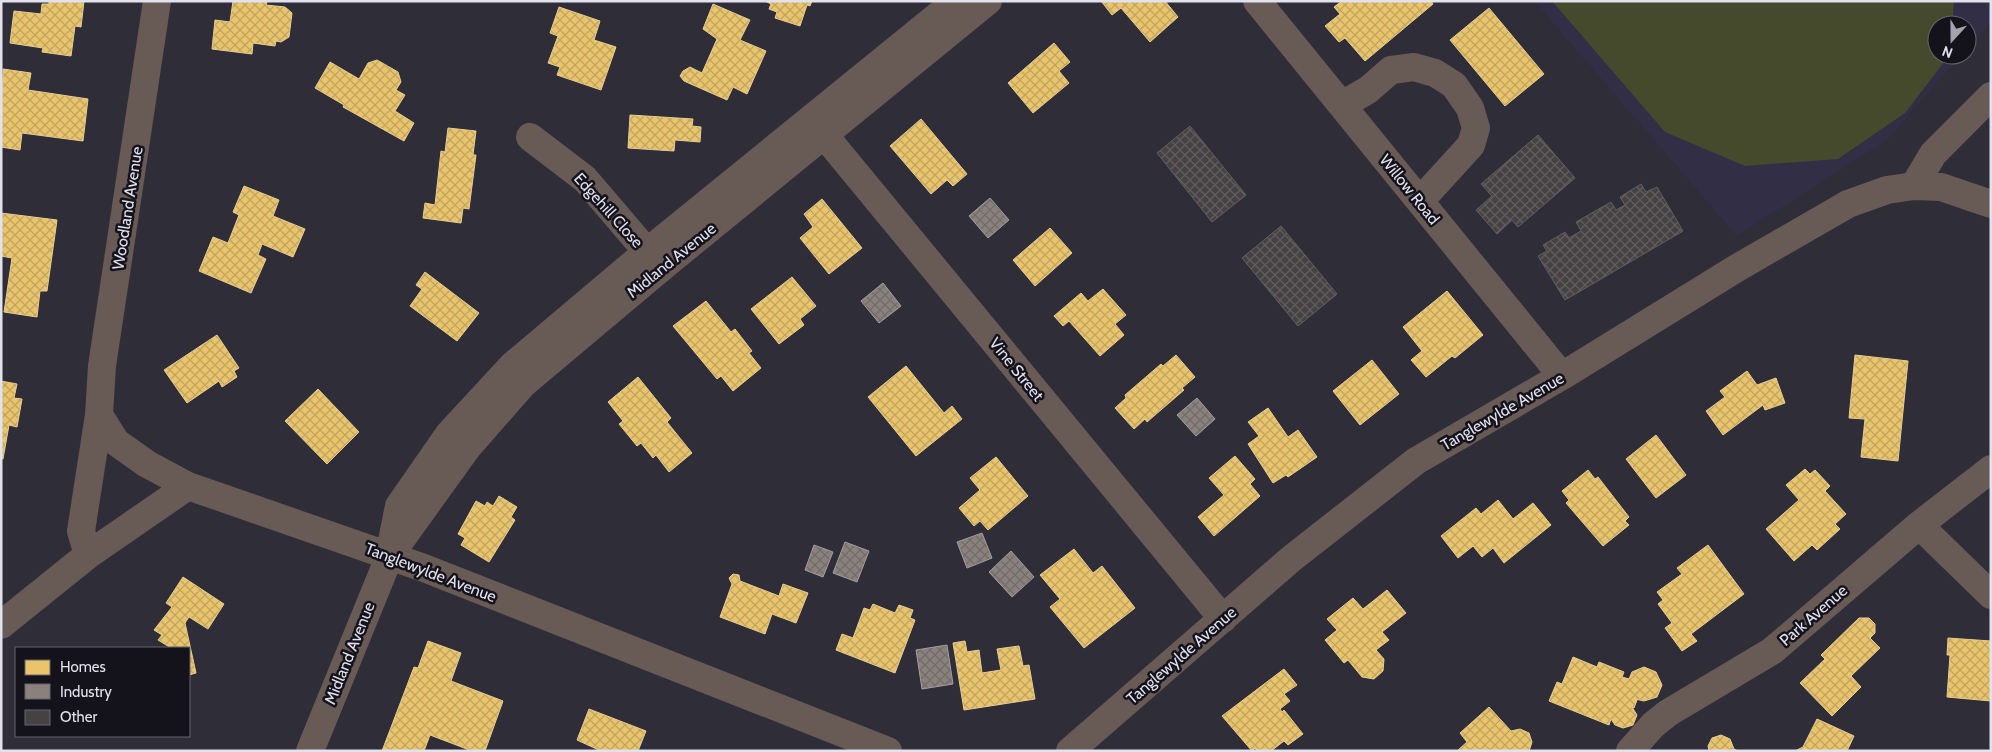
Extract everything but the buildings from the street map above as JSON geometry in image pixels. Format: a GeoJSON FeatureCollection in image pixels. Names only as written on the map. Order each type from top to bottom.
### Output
{"type":"FeatureCollection","features":[{"type":"Feature","properties":{"kind":"street","name":"Woodland Avenue"},"geometry":{"type":"LineString","coordinates":[[88,555],[80,531],[99,415],[102,366],[157,1]]}},
{"type":"Feature","properties":{"kind":"street","name":"Midland Avenue"},"geometry":{"type":"LineString","coordinates":[[818,127],[956,1]]}},
{"type":"Feature","properties":{"kind":"street","name":"Midland Avenue"},"geometry":{"type":"LineString","coordinates":[[310,751],[390,555],[467,448],[523,384],[654,260],[818,127],[988,1]]}},
{"type":"Feature","properties":{"kind":"street","name":"Willow Road"},"geometry":{"type":"LineString","coordinates":[[1257,1],[1562,376]]}},
{"type":"Feature","properties":{"kind":"street"},"geometry":{"type":"LineString","coordinates":[[1342,105],[1368,90],[1391,70],[1414,67],[1435,73],[1454,85],[1470,108],[1476,128],[1471,145],[1420,201]]}},
{"type":"Feature","properties":{"kind":"street"},"geometry":{"type":"LineString","coordinates":[[1914,186],[1933,154],[1991,96]]}},
{"type":"Feature","properties":{"kind":"street","name":"Vine Street"},"geometry":{"type":"LineString","coordinates":[[818,127],[1223,619]]}},
{"type":"Feature","properties":{"kind":"street","name":"Edgehill Close"},"geometry":{"type":"LineString","coordinates":[[530,137],[585,179],[654,260]]}},
{"type":"Feature","properties":{"kind":"street","name":"Tanglewylde Avenue"},"geometry":{"type":"LineString","coordinates":[[1070,751],[1291,559],[1416,461],[1562,376],[1737,268],[1848,204],[1888,190],[1914,186],[1941,187],[1991,204]]}},
{"type":"Feature","properties":{"kind":"street"},"geometry":{"type":"LineString","coordinates":[[1,625],[88,555],[188,486],[147,464],[116,442],[99,415]]}},
{"type":"Feature","properties":{"kind":"street","name":"Park Avenue"},"geometry":{"type":"LineString","coordinates":[[1630,751],[1653,725],[1668,713],[1772,651],[1919,525],[1991,469]]}},
{"type":"Feature","properties":{"kind":"street","name":"Tanglewylde Avenue"},"geometry":{"type":"LineString","coordinates":[[188,486],[390,555],[888,751]]}},
{"type":"Feature","properties":{"kind":"street"},"geometry":{"type":"LineString","coordinates":[[1919,525],[1991,595]]}},
{"type":"Feature","properties":{"kind":"shaded area"},"geometry":{"type":"Polygon","coordinates":[[[1534,1],[1991,1],[1991,22],[1977,38],[1977,15],[1927,15],[1927,65],[1952,65],[1887,140],[1737,236],[1534,1]]]}},
{"type":"Feature","properties":{"kind":"green space"},"geometry":{"type":"Polygon","coordinates":[[[1552,1],[1954,1],[1953,15],[1927,15],[1927,65],[1942,65],[1905,113],[1838,159],[1745,166],[1665,132],[1552,1]]]}}]}
